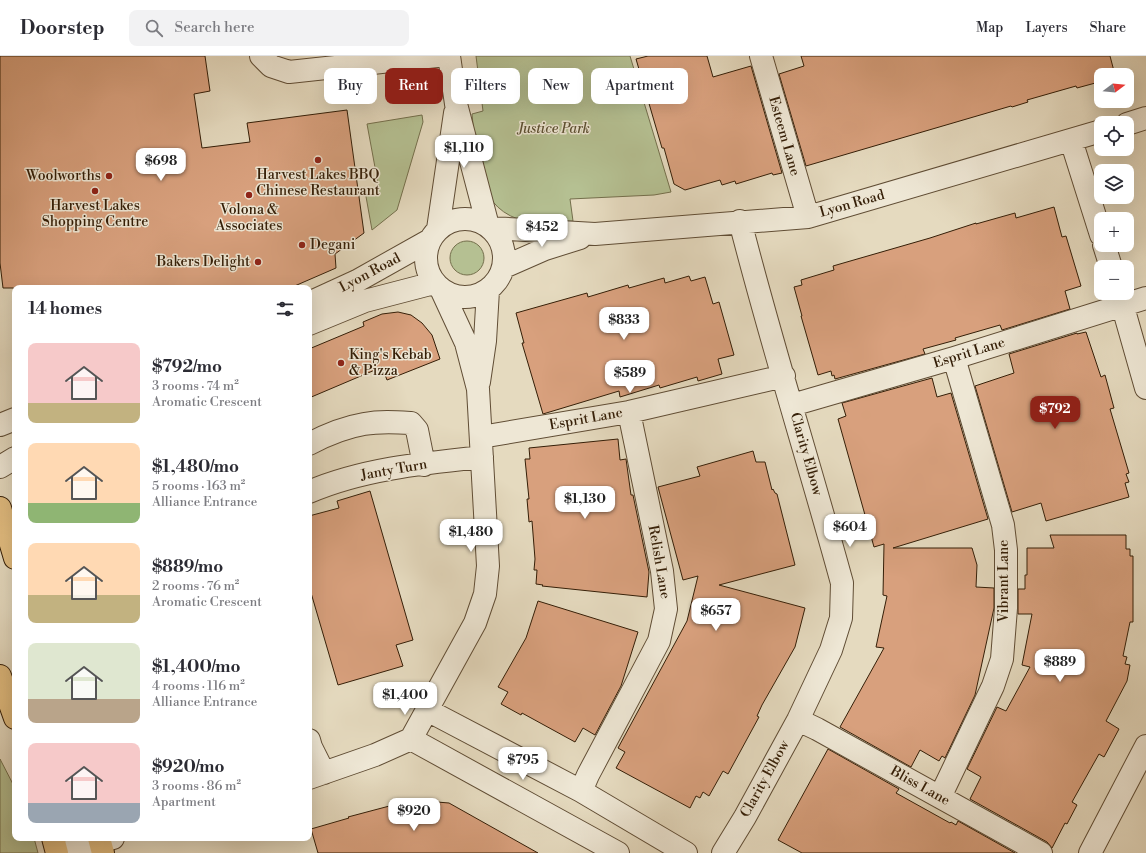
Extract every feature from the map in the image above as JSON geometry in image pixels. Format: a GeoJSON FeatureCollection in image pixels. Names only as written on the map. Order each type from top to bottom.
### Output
{"type":"FeatureCollection","features":[{"type":"Feature","properties":{"kind":"main road"},"geometry":{"type":"LineString","coordinates":[[0,508],[12,548]]}},
{"type":"Feature","properties":{"kind":"main road"},"geometry":{"type":"LineString","coordinates":[[0,676],[12,710]]}},
{"type":"Feature","properties":{"kind":"main road"},"geometry":{"type":"LineString","coordinates":[[54,841],[58,853]]}},
{"type":"Feature","properties":{"kind":"street"},"geometry":{"type":"LineString","coordinates":[[262,56],[271,66],[289,72],[437,56]]}},
{"type":"Feature","properties":{"kind":"street"},"geometry":{"type":"LineString","coordinates":[[449,56],[451,70]]}},
{"type":"Feature","properties":{"kind":"street","name":"Esteem Lane"},"geometry":{"type":"LineString","coordinates":[[761,56],[808,217]]}},
{"type":"Feature","properties":{"kind":"street"},"geometry":{"type":"LineString","coordinates":[[456,104],[490,227]]}},
{"type":"Feature","properties":{"kind":"street"},"geometry":{"type":"LineString","coordinates":[[312,753],[317,776],[375,756],[411,739],[475,624],[485,594],[488,566],[478,389],[466,343],[437,286],[428,273],[426,262],[426,251],[434,234],[456,104]]}},
{"type":"Feature","properties":{"kind":"street"},"geometry":{"type":"LineString","coordinates":[[1134,122],[1146,118]]}},
{"type":"Feature","properties":{"kind":"street","name":"Lyon Road"},"geometry":{"type":"LineString","coordinates":[[490,227],[595,234],[808,217],[1094,133]]}},
{"type":"Feature","properties":{"kind":"street"},"geometry":{"type":"LineString","coordinates":[[1071,140],[1094,213]]}},
{"type":"Feature","properties":{"kind":"street"},"geometry":{"type":"LineString","coordinates":[[434,234],[450,221],[462,218],[476,220],[490,227],[498,236],[504,256],[504,267],[495,284],[488,290],[476,296],[464,298],[452,295],[437,286]]}},
{"type":"Feature","properties":{"kind":"street","name":"Clarity Elbow"},"geometry":{"type":"LineString","coordinates":[[723,853],[798,720],[832,650],[842,618],[842,583],[740,222]]}},
{"type":"Feature","properties":{"kind":"street","name":"Lyon Road"},"geometry":{"type":"LineString","coordinates":[[312,302],[357,282],[434,234]]}},
{"type":"Feature","properties":{"kind":"street","name":"Lyon Road"},"geometry":{"type":"LineString","coordinates":[[504,267],[545,249],[595,234]]}},
{"type":"Feature","properties":{"kind":"street","name":"Lyon Road"},"geometry":{"type":"LineString","coordinates":[[312,323],[365,301],[437,286]]}},
{"type":"Feature","properties":{"kind":"street"},"geometry":{"type":"LineString","coordinates":[[478,389],[485,341],[488,290]]}},
{"type":"Feature","properties":{"kind":"street","name":"Esprit Lane"},"geometry":{"type":"LineString","coordinates":[[1134,298],[1146,298]]}},
{"type":"Feature","properties":{"kind":"street","name":"Esprit Lane"},"geometry":{"type":"LineString","coordinates":[[792,405],[954,358],[1118,300]]}},
{"type":"Feature","properties":{"kind":"street"},"geometry":{"type":"LineString","coordinates":[[1121,300],[1146,388]]}},
{"type":"Feature","properties":{"kind":"street","name":"Vibrant Lane"},"geometry":{"type":"LineString","coordinates":[[940,797],[993,686],[1002,659],[1006,608],[1006,550],[1003,525],[954,358]]}},
{"type":"Feature","properties":{"kind":"street","name":"Esprit Lane"},"geometry":{"type":"LineString","coordinates":[[482,447],[784,376]]}},
{"type":"Feature","properties":{"kind":"street","name":"Relish Lane"},"geometry":{"type":"LineString","coordinates":[[581,791],[588,775],[659,642],[666,609],[662,571],[629,412]]}},
{"type":"Feature","properties":{"kind":"street"},"geometry":{"type":"LineString","coordinates":[[0,425],[12,420]]}},
{"type":"Feature","properties":{"kind":"street"},"geometry":{"type":"LineString","coordinates":[[312,442],[320,438],[363,424],[385,422],[411,423],[417,430],[424,465]]}},
{"type":"Feature","properties":{"kind":"street","name":"Janty Turn"},"geometry":{"type":"LineString","coordinates":[[312,491],[348,478],[424,465],[482,447]]}},
{"type":"Feature","properties":{"kind":"street"},"geometry":{"type":"LineString","coordinates":[[0,467],[12,460]]}},
{"type":"Feature","properties":{"kind":"street"},"geometry":{"type":"LineString","coordinates":[[428,710],[581,791],[686,853]]}},
{"type":"Feature","properties":{"kind":"street","name":"Bliss Lane"},"geometry":{"type":"LineString","coordinates":[[798,720],[817,729],[1041,853]]}},
{"type":"Feature","properties":{"kind":"street"},"geometry":{"type":"LineString","coordinates":[[411,739],[618,853]]}},
{"type":"Feature","properties":{"kind":"street"},"geometry":{"type":"LineString","coordinates":[[1090,853],[1146,746]]}},
{"type":"Feature","properties":{"kind":"street"},"geometry":{"type":"LineString","coordinates":[[64,853],[104,843]]}},
{"type":"Feature","properties":{"kind":"green space","name":"Justice Park"},"geometry":{"type":"Polygon","coordinates":[[[476,56],[630,56],[634,68],[591,68],[591,104],[644,104],[671,192],[654,195],[570,199],[573,221],[530,221],[518,219],[504,212],[493,202],[485,189],[480,175],[472,114],[483,111],[482,104],[520,104],[520,68],[478,68],[476,56]]]}},
{"type":"Feature","properties":{"kind":"green space"},"geometry":{"type":"Polygon","coordinates":[[[422,115],[423,122],[397,210],[372,230],[365,191],[379,189],[367,124],[422,115]]]}},
{"type":"Feature","properties":{"kind":"green space"},"geometry":{"type":"Polygon","coordinates":[[[464,241],[470,241],[474,242],[481,248],[484,258],[483,265],[477,272],[470,275],[464,275],[460,274],[453,268],[450,261],[450,255],[451,251],[457,244],[464,241]]]}},
{"type":"Feature","properties":{"kind":"green space"},"geometry":{"type":"Polygon","coordinates":[[[0,759],[12,782],[12,841],[35,841],[38,853],[0,853],[0,759]]]}},
{"type":"Feature","properties":{"kind":"building","name":"Harvest Lakes Shopping Centre"},"geometry":{"type":"Polygon","coordinates":[[[0,56],[205,56],[210,91],[194,94],[202,148],[250,142],[247,123],[347,110],[364,233],[335,254],[336,268],[297,285],[12,285],[12,288],[3,288],[0,263],[0,56]]]}},
{"type":"Feature","properties":{"kind":"building"},"geometry":{"type":"Polygon","coordinates":[[[648,56],[707,56],[713,77],[751,66],[782,173],[773,175],[772,173],[736,184],[735,181],[722,185],[720,180],[685,190],[674,184],[649,104],[688,104],[688,68],[639,68],[636,59],[648,56]]]}},
{"type":"Feature","properties":{"kind":"building"},"geometry":{"type":"Polygon","coordinates":[[[801,56],[1110,56],[1113,68],[1094,68],[1094,83],[1077,88],[1076,86],[1027,100],[1028,102],[1012,107],[1011,106],[806,166],[779,74],[804,66],[801,56]]]}},
{"type":"Feature","properties":{"kind":"building"},"geometry":{"type":"Polygon","coordinates":[[[1054,207],[1062,237],[1066,236],[1081,286],[1065,291],[1070,309],[1002,330],[1000,325],[955,338],[956,340],[923,349],[925,354],[835,379],[834,375],[832,376],[831,371],[818,375],[794,287],[802,285],[801,280],[834,270],[833,266],[976,223],[1015,213],[1016,218],[1054,207]]]}},
{"type":"Feature","properties":{"kind":"building"},"geometry":{"type":"Polygon","coordinates":[[[689,276],[691,281],[705,277],[713,304],[719,302],[734,355],[718,359],[722,374],[698,381],[697,377],[660,388],[659,385],[620,397],[619,391],[543,414],[522,343],[524,343],[516,313],[587,293],[588,297],[628,285],[629,288],[664,278],[665,283],[689,276]]]}},
{"type":"Feature","properties":{"kind":"building"},"geometry":{"type":"Polygon","coordinates":[[[398,312],[411,315],[422,323],[432,335],[440,359],[387,380],[382,367],[312,397],[312,348],[364,326],[363,322],[382,314],[398,312]]]}},
{"type":"Feature","properties":{"kind":"building"},"geometry":{"type":"Polygon","coordinates":[[[1086,332],[1101,377],[1105,375],[1114,408],[1110,409],[1129,473],[1126,474],[1129,482],[1125,483],[1129,497],[1046,521],[1041,503],[1012,512],[975,386],[1014,373],[1009,354],[1077,333],[1086,332]]]}},
{"type":"Feature","properties":{"kind":"building"},"geometry":{"type":"Polygon","coordinates":[[[932,378],[937,397],[951,393],[988,519],[893,548],[972,548],[977,565],[976,587],[994,588],[994,608],[975,695],[945,758],[942,756],[939,761],[920,750],[911,767],[840,727],[884,648],[876,647],[887,596],[883,595],[884,544],[874,547],[838,419],[846,416],[842,403],[932,378]]]}},
{"type":"Feature","properties":{"kind":"building"},"geometry":{"type":"Polygon","coordinates":[[[618,439],[620,460],[626,459],[631,495],[633,495],[649,572],[647,597],[542,586],[543,585],[536,584],[537,570],[534,570],[535,559],[532,521],[529,522],[527,499],[529,499],[525,459],[530,459],[529,448],[618,439]]]}},
{"type":"Feature","properties":{"kind":"building"},"geometry":{"type":"Polygon","coordinates":[[[753,451],[756,462],[765,462],[772,490],[773,489],[777,494],[795,565],[719,585],[805,608],[795,647],[762,705],[757,716],[759,717],[728,774],[723,771],[709,796],[703,792],[700,798],[696,796],[690,808],[616,768],[625,752],[618,748],[687,621],[698,576],[683,580],[658,487],[700,476],[697,467],[753,451]]]}},
{"type":"Feature","properties":{"kind":"building"},"geometry":{"type":"Polygon","coordinates":[[[370,491],[413,640],[396,645],[403,666],[338,685],[312,596],[312,515],[339,508],[337,501],[370,491]]]}},
{"type":"Feature","properties":{"kind":"building"},"geometry":{"type":"Polygon","coordinates":[[[1050,535],[1126,535],[1126,549],[1130,549],[1130,556],[1133,556],[1133,622],[1130,622],[1123,656],[1127,657],[1125,664],[1130,665],[1127,681],[1106,721],[1119,729],[1104,757],[1099,754],[1072,802],[1077,805],[1067,824],[1065,823],[1052,848],[1047,842],[970,799],[981,777],[967,769],[997,707],[1006,711],[1030,667],[1022,665],[1032,614],[1018,614],[1018,589],[1025,589],[1025,575],[1027,575],[1027,548],[1054,548],[1050,535]]]}},
{"type":"Feature","properties":{"kind":"building"},"geometry":{"type":"Polygon","coordinates":[[[538,601],[638,632],[621,686],[595,735],[583,728],[575,742],[522,713],[521,715],[501,704],[508,692],[498,687],[526,638],[538,601]]]}},
{"type":"Feature","properties":{"kind":"building"},"geometry":{"type":"Polygon","coordinates":[[[828,749],[899,789],[896,793],[950,823],[951,822],[956,825],[958,821],[1015,853],[802,853],[778,840],[828,749]]]}},
{"type":"Feature","properties":{"kind":"building"},"geometry":{"type":"Polygon","coordinates":[[[412,800],[449,803],[538,853],[318,853],[312,829],[349,818],[348,817],[412,800]]]}},
{"type":"Feature","properties":{"kind":"place","name":"Harvest Lakes BBQ Chinese Restaurant"},"geometry":{"type":"Point","coordinates":[318,160]}},
{"type":"Feature","properties":{"kind":"place","name":"Woolworths"},"geometry":{"type":"Point","coordinates":[109,176]}},
{"type":"Feature","properties":{"kind":"place","name":"Harvest Lakes Shopping Centre"},"geometry":{"type":"Point","coordinates":[95,191]}},
{"type":"Feature","properties":{"kind":"place","name":"Volona & Associates"},"geometry":{"type":"Point","coordinates":[249,195]}},
{"type":"Feature","properties":{"kind":"place","name":"Degani"},"geometry":{"type":"Point","coordinates":[302,245]}},
{"type":"Feature","properties":{"kind":"place","name":"Bakers Delight"},"geometry":{"type":"Point","coordinates":[258,262]}},
{"type":"Feature","properties":{"kind":"place","name":"King's Kebab & Pizza"},"geometry":{"type":"Point","coordinates":[341,363]}}]}
